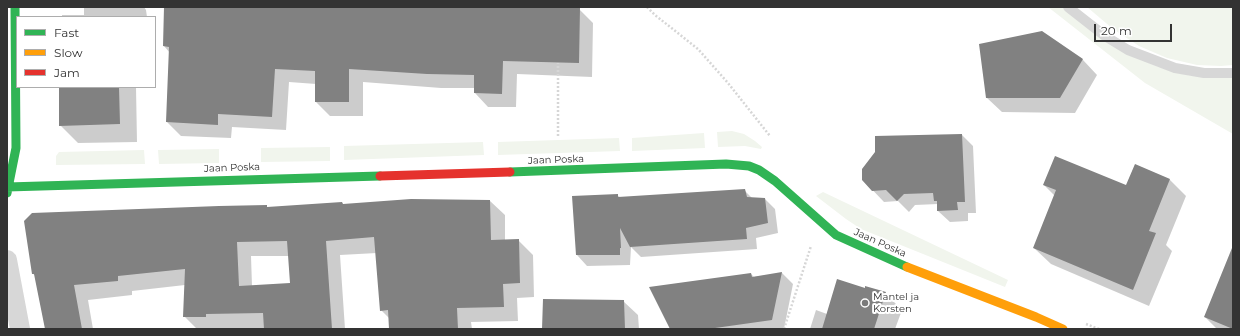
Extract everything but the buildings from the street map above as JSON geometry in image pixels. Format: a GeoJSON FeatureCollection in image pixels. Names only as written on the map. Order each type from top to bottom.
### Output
{"type":"FeatureCollection","features":[{"type":"Feature","properties":{"kind":"street"},"geometry":{"type":"LineString","coordinates":[[8,189],[16,148],[15,7]]}},
{"type":"Feature","properties":{"kind":"street","name":"Jaan Poska"},"geometry":{"type":"LineString","coordinates":[[8,189],[726,164],[749,166],[759,170],[775,181],[836,235],[893,261],[1063,329]]}},
{"type":"Feature","properties":{"kind":"street"},"geometry":{"type":"LineString","coordinates":[[7,260],[20,329]]}},
{"type":"Feature","properties":{"kind":"lane"},"geometry":{"type":"LineString","coordinates":[[1068,7],[1105,36],[1128,50],[1175,68],[1204,73],[1233,73]]}},
{"type":"Feature","properties":{"kind":"path"},"geometry":{"type":"LineString","coordinates":[[647,7],[698,49],[728,83],[770,136]]}},
{"type":"Feature","properties":{"kind":"path"},"geometry":{"type":"LineString","coordinates":[[558,63],[558,136]]}},
{"type":"Feature","properties":{"kind":"path"},"geometry":{"type":"LineString","coordinates":[[784,329],[812,241]]}},
{"type":"Feature","properties":{"kind":"shaded area"},"geometry":{"type":"Polygon","coordinates":[[[1048,7],[1062,7],[1129,54],[1156,66],[1187,75],[1216,78],[1233,77],[1233,134],[1145,83],[1048,7]]]}},
{"type":"Feature","properties":{"kind":"shaded area"},"geometry":{"type":"Polygon","coordinates":[[[1087,7],[1233,7],[1233,65],[1197,65],[1167,58],[1139,46],[1113,29],[1087,7]]]}},
{"type":"Feature","properties":{"kind":"shaded area"},"geometry":{"type":"Polygon","coordinates":[[[732,131],[744,134],[762,147],[761,149],[745,146],[718,147],[717,132],[732,131]]]}},
{"type":"Feature","properties":{"kind":"shaded area"},"geometry":{"type":"Polygon","coordinates":[[[704,133],[705,148],[632,151],[632,138],[704,133]]]}},
{"type":"Feature","properties":{"kind":"shaded area"},"geometry":{"type":"Polygon","coordinates":[[[619,138],[620,151],[498,155],[498,142],[619,138]]]}},
{"type":"Feature","properties":{"kind":"shaded area"},"geometry":{"type":"Polygon","coordinates":[[[483,142],[484,155],[344,160],[344,146],[483,142]]]}},
{"type":"Feature","properties":{"kind":"shaded area"},"geometry":{"type":"Polygon","coordinates":[[[330,147],[330,161],[261,162],[261,148],[330,147]]]}},
{"type":"Feature","properties":{"kind":"shaded area"},"geometry":{"type":"Polygon","coordinates":[[[219,149],[219,163],[159,164],[158,150],[219,149]]]}},
{"type":"Feature","properties":{"kind":"shaded area"},"geometry":{"type":"Polygon","coordinates":[[[144,150],[145,164],[56,165],[56,156],[59,152],[144,150]]]}},
{"type":"Feature","properties":{"kind":"shaded area"},"geometry":{"type":"Polygon","coordinates":[[[823,192],[1008,280],[1005,287],[861,229],[816,196],[823,192]]]}},
{"type":"Feature","properties":{"kind":"traffic: fast"},"geometry":{"type":"LineString","coordinates":[[7,193],[16,148],[15,7]]}},
{"type":"Feature","properties":{"kind":"traffic: fast"},"geometry":{"type":"LineString","coordinates":[[510,172],[726,164],[749,166],[759,170],[775,181],[836,235],[907,267]]}},
{"type":"Feature","properties":{"kind":"traffic: fast"},"geometry":{"type":"LineString","coordinates":[[7,187],[380,176]]}},
{"type":"Feature","properties":{"kind":"traffic: slow"},"geometry":{"type":"LineString","coordinates":[[907,267],[1063,329]]}},
{"type":"Feature","properties":{"kind":"traffic: jam"},"geometry":{"type":"LineString","coordinates":[[380,176],[510,172]]}},
{"type":"Feature","properties":{"kind":"place","name":"Mantel ja Korsten"},"geometry":{"type":"Point","coordinates":[865,303]}}]}
